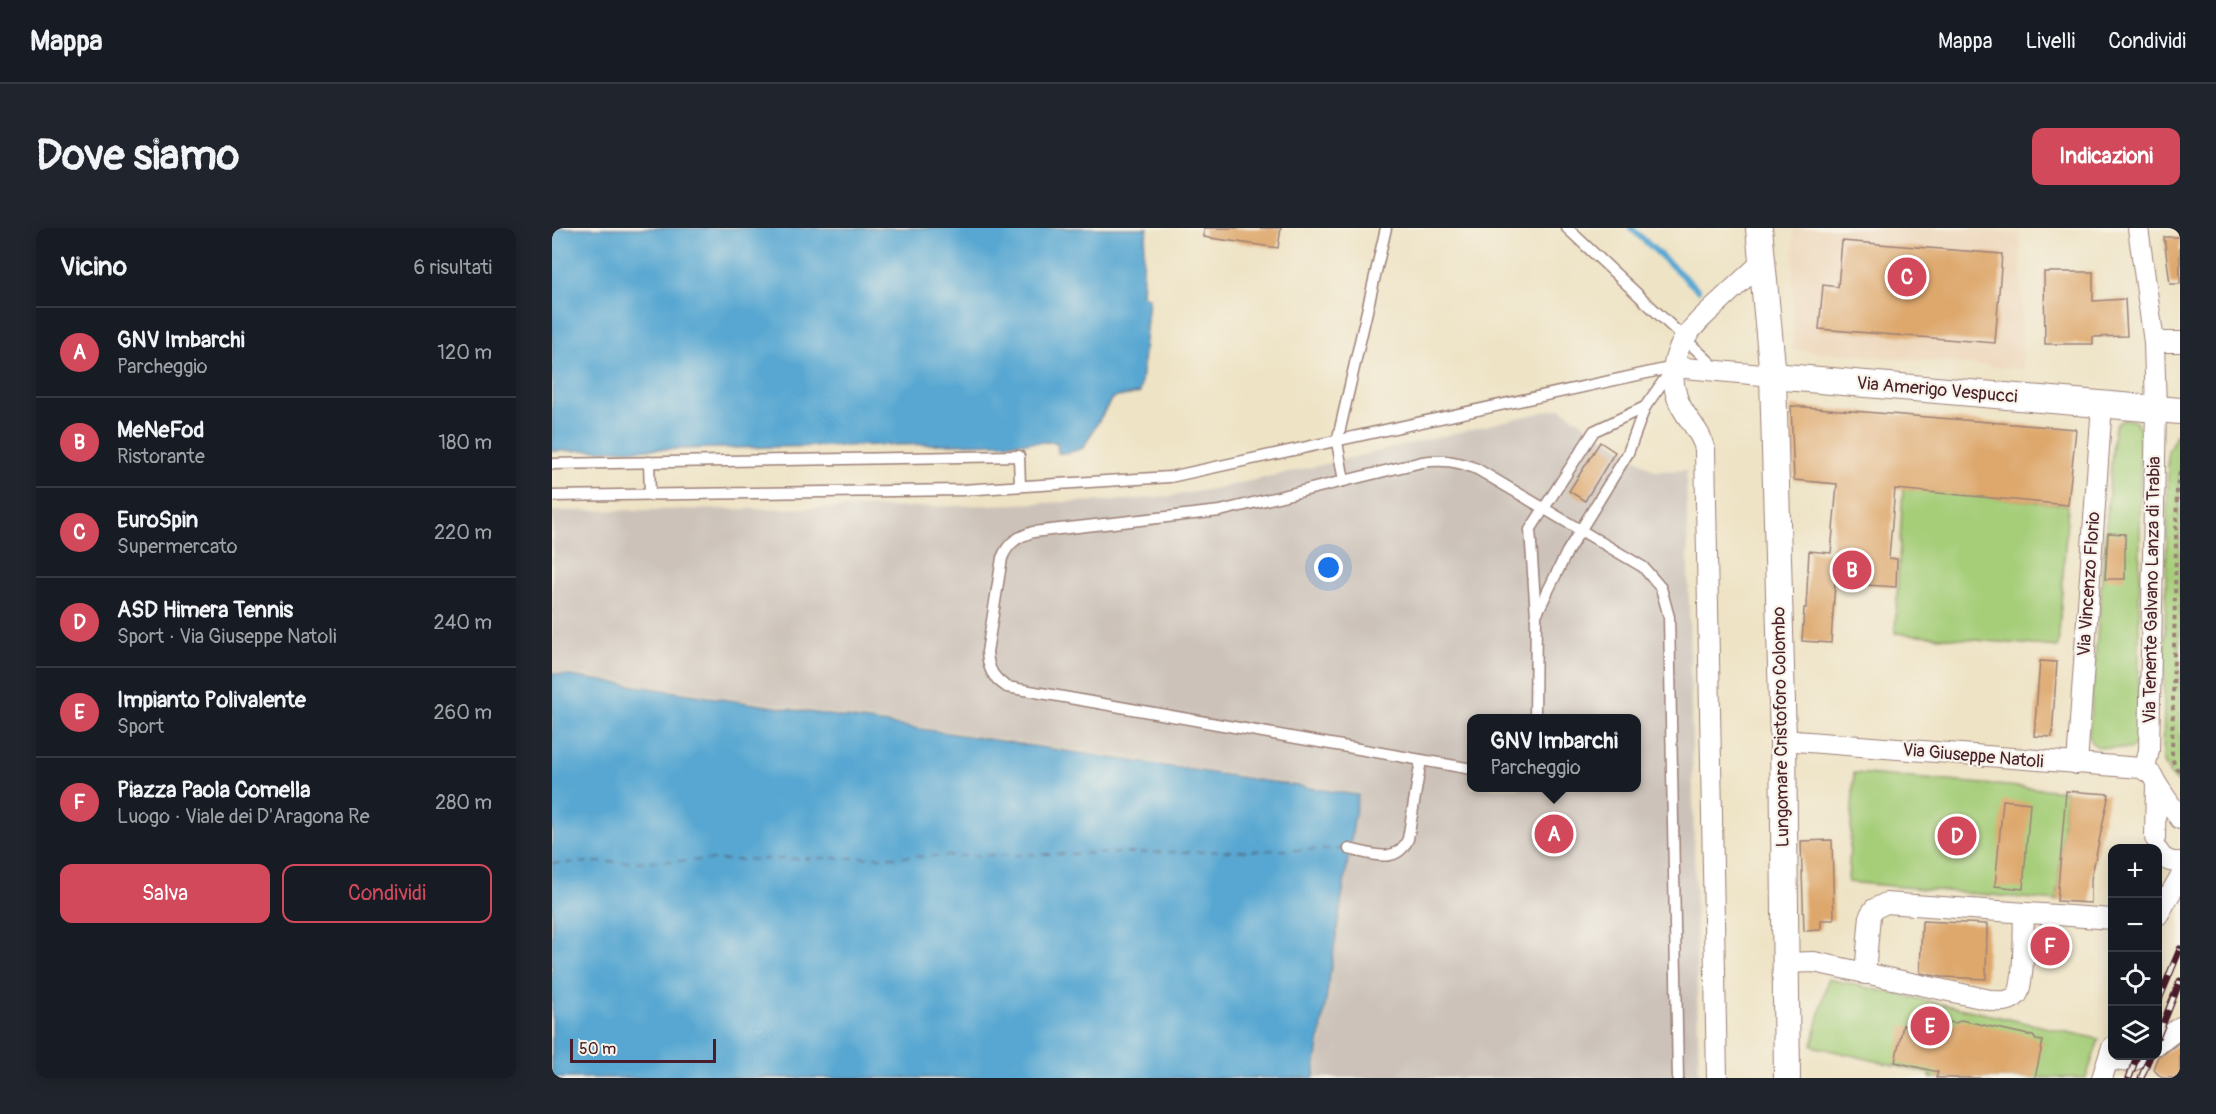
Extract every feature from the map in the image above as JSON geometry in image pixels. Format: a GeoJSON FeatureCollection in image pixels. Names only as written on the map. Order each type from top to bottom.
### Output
{"type":"FeatureCollection","features":[{"type":"Feature","properties":{"kind":"street","name":"Lungomare Cristoforo Colombo"},"geometry":{"type":"LineString","coordinates":[[1759,228],[1773,376],[1783,741],[1787,1078]]}},
{"type":"Feature","properties":{"kind":"street","name":"Via Tenente Galvano Lanza di Trabia"},"geometry":{"type":"LineString","coordinates":[[2138,228],[2154,342],[2168,410],[2148,750],[2156,844]]}},
{"type":"Feature","properties":{"kind":"street"},"geometry":{"type":"LineString","coordinates":[[1717,1078],[1705,449],[1698,429],[1689,420],[1677,397],[1674,367],[1678,349],[1696,322],[1762,262]]}},
{"type":"Feature","properties":{"kind":"street"},"geometry":{"type":"LineString","coordinates":[[2154,342],[2180,342]]}},
{"type":"Feature","properties":{"kind":"street"},"geometry":{"type":"LineString","coordinates":[[1674,367],[1773,376]]}},
{"type":"Feature","properties":{"kind":"street","name":"Via Amerigo Vespucci"},"geometry":{"type":"LineString","coordinates":[[1773,376],[2168,410]]}},
{"type":"Feature","properties":{"kind":"street","name":"Via Vincenzo Florio"},"geometry":{"type":"LineString","coordinates":[[2077,764],[2102,404]]}},
{"type":"Feature","properties":{"kind":"street","name":"Via Giuseppe Natoli"},"geometry":{"type":"LineString","coordinates":[[1783,741],[2077,764],[2150,776]]}},
{"type":"Feature","properties":{"kind":"street"},"geometry":{"type":"LineString","coordinates":[[2150,776],[2180,819],[2166,822],[2161,826],[2156,844]]}},
{"type":"Feature","properties":{"kind":"street"},"geometry":{"type":"LineString","coordinates":[[2162,856],[2170,862],[2180,862]]}},
{"type":"Feature","properties":{"kind":"street"},"geometry":{"type":"LineString","coordinates":[[2162,904],[2180,877]]}},
{"type":"Feature","properties":{"kind":"street"},"geometry":{"type":"LineString","coordinates":[[1865,974],[1868,922],[1870,915],[1880,905],[2108,919]]}},
{"type":"Feature","properties":{"kind":"street"},"geometry":{"type":"LineString","coordinates":[[1785,963],[1814,962],[1995,1001],[2006,1001],[2016,995],[2021,983],[2024,913]]}},
{"type":"Feature","properties":{"kind":"street"},"geometry":{"type":"LineString","coordinates":[[2162,1040],[2180,1027]]}},
{"type":"Feature","properties":{"kind":"street"},"geometry":{"type":"LineString","coordinates":[[2102,1078],[2108,1060]]}},
{"type":"Feature","properties":{"kind":"street"},"geometry":{"type":"LineString","coordinates":[[2120,1060],[2123,1063],[2135,1060]]}},
{"type":"Feature","properties":{"kind":"lane"},"geometry":{"type":"LineString","coordinates":[[1344,481],[1337,442],[1386,228]]}},
{"type":"Feature","properties":{"kind":"lane"},"geometry":{"type":"LineString","coordinates":[[1567,228],[1720,371]]}},
{"type":"Feature","properties":{"kind":"lane"},"geometry":{"type":"LineString","coordinates":[[552,496],[962,490],[1170,477],[1674,367]]}},
{"type":"Feature","properties":{"kind":"lane"},"geometry":{"type":"LineString","coordinates":[[1536,615],[1568,552],[1628,453],[1645,407],[1674,367]]}},
{"type":"Feature","properties":{"kind":"lane"},"geometry":{"type":"LineString","coordinates":[[1535,714],[1536,615],[1530,530],[1594,431],[1645,407]]}},
{"type":"Feature","properties":{"kind":"lane"},"geometry":{"type":"LineString","coordinates":[[552,464],[1019,456],[1020,486]]}},
{"type":"Feature","properties":{"kind":"lane"},"geometry":{"type":"LineString","coordinates":[[1467,769],[1006,687],[991,673],[987,663],[987,652],[1002,558],[1006,549],[1013,540],[1033,532],[1220,510],[1441,459],[1477,469],[1643,567],[1660,588],[1667,610],[1678,1078]]}},
{"type":"Feature","properties":{"kind":"lane"},"geometry":{"type":"LineString","coordinates":[[649,462],[650,495]]}},
{"type":"Feature","properties":{"kind":"lane"},"geometry":{"type":"LineString","coordinates":[[1349,849],[1386,856],[1400,851],[1405,846],[1420,760]]}},
{"type":"Feature","properties":{"kind":"path"},"geometry":{"type":"LineString","coordinates":[[2180,472],[2172,758],[2180,771]]}},
{"type":"Feature","properties":{"kind":"path"},"geometry":{"type":"LineString","coordinates":[[2179,487],[2180,502]]}},
{"type":"Feature","properties":{"kind":"shaded area"},"geometry":{"type":"Polygon","coordinates":[[[1793,228],[1978,228],[1979,231],[2020,233],[2023,369],[1793,350],[1793,228]]]}},
{"type":"Feature","properties":{"kind":"shaded area"},"geometry":{"type":"Polygon","coordinates":[[[1560,408],[1655,471],[1686,470],[1699,1078],[1316,1078],[1359,793],[552,671],[552,511],[926,507],[1126,500],[1171,496],[1223,487],[1560,408]]]}},
{"type":"Feature","properties":{"kind":"green space"},"geometry":{"type":"Polygon","coordinates":[[[2124,419],[2136,421],[2141,432],[2138,741],[2131,749],[2098,747],[2091,742],[2089,734],[2114,431],[2117,423],[2124,419]]]}},
{"type":"Feature","properties":{"kind":"green space"},"geometry":{"type":"Polygon","coordinates":[[[2180,433],[2180,784],[2170,775],[2163,760],[2168,451],[2176,435],[2180,433]]]}},
{"type":"Feature","properties":{"kind":"green space"},"geometry":{"type":"Polygon","coordinates":[[[1903,489],[2068,505],[2058,647],[1895,633],[1903,489]]]}},
{"type":"Feature","properties":{"kind":"green space"},"geometry":{"type":"Polygon","coordinates":[[[1854,773],[2066,791],[2057,901],[1848,882],[1854,773]]]}},
{"type":"Feature","properties":{"kind":"green space"},"geometry":{"type":"Polygon","coordinates":[[[1828,979],[2099,1039],[2086,1078],[1930,1078],[1931,1074],[1812,1046],[1828,979]]]}},
{"type":"Feature","properties":{"kind":"water"},"geometry":{"type":"Polygon","coordinates":[[[552,228],[1148,228],[1144,245],[1142,295],[1149,298],[1140,393],[1112,398],[1083,448],[1067,453],[1058,453],[1057,442],[552,451],[552,228]]]}},
{"type":"Feature","properties":{"kind":"water"},"geometry":{"type":"Polygon","coordinates":[[[552,673],[1358,795],[1314,1078],[552,1078],[552,673]]]}},
{"type":"Feature","properties":{"kind":"building"},"geometry":{"type":"Polygon","coordinates":[[[1204,228],[1281,228],[1278,248],[1204,237],[1204,228]]]}},
{"type":"Feature","properties":{"kind":"building"},"geometry":{"type":"Polygon","coordinates":[[[2164,237],[2180,237],[2180,284],[2170,284],[2164,237]]]}},
{"type":"Feature","properties":{"kind":"building"},"geometry":{"type":"Polygon","coordinates":[[[1842,241],[2002,254],[1995,343],[1819,329],[1823,285],[1838,287],[1842,241]]]}},
{"type":"Feature","properties":{"kind":"building"},"geometry":{"type":"Polygon","coordinates":[[[2044,272],[2093,272],[2093,301],[2125,299],[2127,336],[2093,337],[2093,344],[2045,344],[2044,272]]]}},
{"type":"Feature","properties":{"kind":"building"},"geometry":{"type":"Polygon","coordinates":[[[1791,406],[2076,429],[2068,505],[1895,489],[1889,558],[1897,559],[1896,587],[1835,583],[1831,643],[1802,641],[1809,551],[1831,553],[1837,484],[1794,480],[1791,406]]]}},
{"type":"Feature","properties":{"kind":"building"},"geometry":{"type":"Polygon","coordinates":[[[1600,442],[1615,452],[1585,501],[1569,491],[1600,442]]]}},
{"type":"Feature","properties":{"kind":"building"},"geometry":{"type":"Polygon","coordinates":[[[2108,533],[2125,534],[2125,579],[2105,579],[2108,533]]]}},
{"type":"Feature","properties":{"kind":"building"},"geometry":{"type":"Polygon","coordinates":[[[2040,661],[2057,662],[2052,737],[2034,736],[2040,661]]]}},
{"type":"Feature","properties":{"kind":"building"},"geometry":{"type":"Polygon","coordinates":[[[2066,791],[2109,794],[2091,879],[2091,903],[2057,901],[2066,791]]]}},
{"type":"Feature","properties":{"kind":"building"},"geometry":{"type":"Polygon","coordinates":[[[2003,800],[2030,803],[2023,889],[1995,886],[2003,800]]]}},
{"type":"Feature","properties":{"kind":"building"},"geometry":{"type":"Polygon","coordinates":[[[1832,840],[1834,920],[1821,920],[1821,930],[1804,931],[1801,841],[1832,840]]]}},
{"type":"Feature","properties":{"kind":"building"},"geometry":{"type":"Polygon","coordinates":[[[1922,921],[1987,924],[1986,979],[1942,977],[1920,973],[1922,921]]]}},
{"type":"Feature","properties":{"kind":"building"},"geometry":{"type":"Polygon","coordinates":[[[1961,1020],[2033,1036],[2036,1040],[2043,1041],[2035,1078],[1936,1078],[1938,1072],[1895,1062],[1903,1025],[1945,1035],[1948,1022],[1956,1023],[1961,1020]]]}},
{"type":"Feature","properties":{"kind":"building"},"geometry":{"type":"Polygon","coordinates":[[[2180,1042],[2180,1078],[2162,1078],[2153,1069],[2156,1060],[2162,1060],[2162,1054],[2180,1042]]]}},
{"type":"Feature","properties":{"kind":"waterway"},"geometry":{"type":"LineString","coordinates":[[1631,228],[1698,290]]}},
{"type":"Feature","properties":{"kind":"ferry route"},"geometry":{"type":"LineString","coordinates":[[552,863],[1346,849]]}},
{"type":"Feature","properties":{"kind":"railway"},"geometry":{"type":"LineString","coordinates":[[2162,992],[2180,949]]}},
{"type":"Feature","properties":{"kind":"railway"},"geometry":{"type":"LineString","coordinates":[[2162,1026],[2180,981]]}},
{"type":"Feature","properties":{"kind":"railway"},"geometry":{"type":"LineString","coordinates":[[2129,1078],[2136,1060]]}},
{"type":"Feature","properties":{"kind":"railway"},"geometry":{"type":"LineString","coordinates":[[2141,1078],[2148,1060]]}},
{"type":"Feature","properties":{"kind":"place","name":"EuroSpin"},"geometry":{"type":"Point","coordinates":[1907,277]}},
{"type":"Feature","properties":{"kind":"place","name":"MeNeFod"},"geometry":{"type":"Point","coordinates":[1852,570]}},
{"type":"Feature","properties":{"kind":"place","name":"GNV Imbarchi"},"geometry":{"type":"Point","coordinates":[1554,834]}},
{"type":"Feature","properties":{"kind":"place","name":"ASD Himera Tennis"},"geometry":{"type":"Point","coordinates":[1957,836]}},
{"type":"Feature","properties":{"kind":"place","name":"Piazza Paola Comella"},"geometry":{"type":"Point","coordinates":[2050,946]}},
{"type":"Feature","properties":{"kind":"place","name":"Impianto Polivalente"},"geometry":{"type":"Point","coordinates":[1930,1026]}}]}
